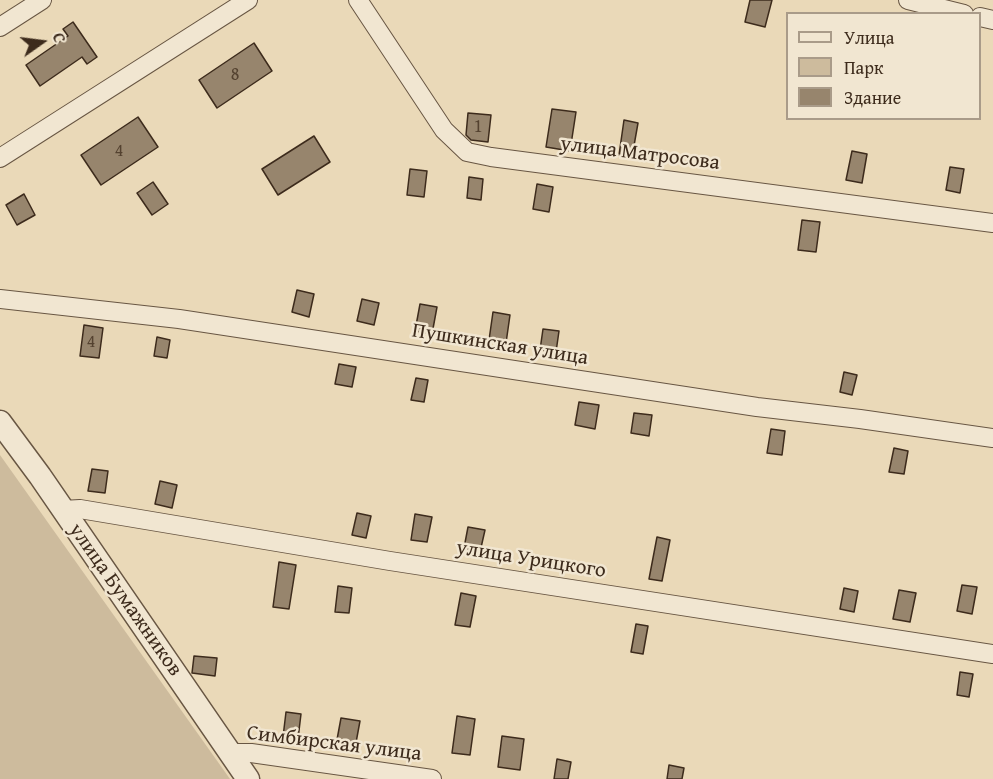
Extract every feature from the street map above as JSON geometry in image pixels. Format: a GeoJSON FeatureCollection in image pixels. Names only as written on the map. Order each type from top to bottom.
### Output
{"type":"FeatureCollection","features":[{"type":"Feature","properties":{"kind":"street"},"geometry":{"type":"LineString","coordinates":[[0,27],[42,0]]}},
{"type":"Feature","properties":{"kind":"street"},"geometry":{"type":"LineString","coordinates":[[0,158],[248,0]]}},
{"type":"Feature","properties":{"kind":"street","name":"улица Матросова"},"geometry":{"type":"LineString","coordinates":[[358,0],[444,130],[467,152],[993,222]]}},
{"type":"Feature","properties":{"kind":"street"},"geometry":{"type":"LineString","coordinates":[[908,0],[956,12]]}},
{"type":"Feature","properties":{"kind":"street","name":"Пушкинская улица"},"geometry":{"type":"LineString","coordinates":[[0,299],[179,319],[757,407],[993,438]]}},
{"type":"Feature","properties":{"kind":"street","name":"улица Бумажников"},"geometry":{"type":"LineString","coordinates":[[0,422],[248,779]]}},
{"type":"Feature","properties":{"kind":"street","name":"улица Урицкого"},"geometry":{"type":"LineString","coordinates":[[63,510],[80,509],[390,561],[993,654]]}},
{"type":"Feature","properties":{"kind":"street","name":"Симбирская улица"},"geometry":{"type":"LineString","coordinates":[[231,753],[251,753],[432,779]]}},
{"type":"Feature","properties":{"kind":"green space"},"geometry":{"type":"Polygon","coordinates":[[[0,455],[230,779],[0,779],[0,455]]]}},
{"type":"Feature","properties":{"kind":"building"},"geometry":{"type":"Polygon","coordinates":[[[750,0],[772,0],[765,27],[745,22],[750,0]]]}},
{"type":"Feature","properties":{"kind":"building"},"geometry":{"type":"Polygon","coordinates":[[[73,22],[97,57],[87,64],[82,57],[40,86],[26,65],[68,36],[63,29],[73,22]]]}},
{"type":"Feature","properties":{"kind":"building"},"geometry":{"type":"Polygon","coordinates":[[[254,43],[272,71],[217,108],[199,80],[254,43]]]}},
{"type":"Feature","properties":{"kind":"building"},"geometry":{"type":"Polygon","coordinates":[[[552,109],[576,112],[570,151],[546,147],[552,109]]]}},
{"type":"Feature","properties":{"kind":"building"},"geometry":{"type":"Polygon","coordinates":[[[468,113],[491,115],[488,142],[471,140],[466,135],[468,113]]]}},
{"type":"Feature","properties":{"kind":"building"},"geometry":{"type":"Polygon","coordinates":[[[138,117],[158,147],[101,185],[81,155],[138,117]]]}},
{"type":"Feature","properties":{"kind":"building"},"geometry":{"type":"Polygon","coordinates":[[[624,120],[638,123],[632,157],[619,155],[624,120]]]}},
{"type":"Feature","properties":{"kind":"building"},"geometry":{"type":"Polygon","coordinates":[[[314,136],[330,162],[278,195],[262,169],[314,136]]]}},
{"type":"Feature","properties":{"kind":"building"},"geometry":{"type":"Polygon","coordinates":[[[852,151],[867,154],[862,183],[846,180],[852,151]]]}},
{"type":"Feature","properties":{"kind":"building"},"geometry":{"type":"Polygon","coordinates":[[[950,167],[964,169],[960,193],[946,190],[950,167]]]}},
{"type":"Feature","properties":{"kind":"building"},"geometry":{"type":"Polygon","coordinates":[[[410,169],[427,171],[424,197],[407,195],[410,169]]]}},
{"type":"Feature","properties":{"kind":"building"},"geometry":{"type":"Polygon","coordinates":[[[469,177],[483,179],[481,200],[467,198],[469,177]]]}},
{"type":"Feature","properties":{"kind":"building"},"geometry":{"type":"Polygon","coordinates":[[[153,182],[168,204],[152,215],[137,193],[153,182]]]}},
{"type":"Feature","properties":{"kind":"building"},"geometry":{"type":"Polygon","coordinates":[[[537,184],[553,187],[549,212],[533,209],[537,184]]]}},
{"type":"Feature","properties":{"kind":"building"},"geometry":{"type":"Polygon","coordinates":[[[24,194],[35,215],[17,225],[6,205],[24,194]]]}},
{"type":"Feature","properties":{"kind":"building"},"geometry":{"type":"Polygon","coordinates":[[[802,220],[820,222],[816,252],[798,250],[802,220]]]}},
{"type":"Feature","properties":{"kind":"building"},"geometry":{"type":"Polygon","coordinates":[[[297,290],[314,294],[309,317],[292,312],[297,290]]]}},
{"type":"Feature","properties":{"kind":"building"},"geometry":{"type":"Polygon","coordinates":[[[362,299],[379,303],[374,325],[357,321],[362,299]]]}},
{"type":"Feature","properties":{"kind":"building"},"geometry":{"type":"Polygon","coordinates":[[[420,304],[437,307],[432,334],[415,331],[420,304]]]}},
{"type":"Feature","properties":{"kind":"building"},"geometry":{"type":"Polygon","coordinates":[[[493,312],[510,315],[506,343],[489,340],[493,312]]]}},
{"type":"Feature","properties":{"kind":"building"},"geometry":{"type":"Polygon","coordinates":[[[84,325],[103,328],[99,358],[80,356],[84,325]]]}},
{"type":"Feature","properties":{"kind":"building"},"geometry":{"type":"Polygon","coordinates":[[[543,329],[559,331],[556,352],[540,350],[543,329]]]}},
{"type":"Feature","properties":{"kind":"building"},"geometry":{"type":"Polygon","coordinates":[[[157,337],[170,340],[167,358],[154,356],[157,337]]]}},
{"type":"Feature","properties":{"kind":"building"},"geometry":{"type":"Polygon","coordinates":[[[339,364],[356,367],[352,387],[335,384],[339,364]]]}},
{"type":"Feature","properties":{"kind":"building"},"geometry":{"type":"Polygon","coordinates":[[[844,372],[857,375],[852,395],[840,392],[844,372]]]}},
{"type":"Feature","properties":{"kind":"building"},"geometry":{"type":"Polygon","coordinates":[[[416,378],[428,380],[424,402],[411,400],[416,378]]]}},
{"type":"Feature","properties":{"kind":"building"},"geometry":{"type":"Polygon","coordinates":[[[579,402],[599,405],[595,429],[575,425],[579,402]]]}},
{"type":"Feature","properties":{"kind":"building"},"geometry":{"type":"Polygon","coordinates":[[[634,413],[652,415],[649,436],[631,433],[634,413]]]}},
{"type":"Feature","properties":{"kind":"building"},"geometry":{"type":"Polygon","coordinates":[[[771,429],[785,431],[782,455],[767,453],[771,429]]]}},
{"type":"Feature","properties":{"kind":"building"},"geometry":{"type":"Polygon","coordinates":[[[894,448],[908,451],[904,474],[889,472],[894,448]]]}},
{"type":"Feature","properties":{"kind":"building"},"geometry":{"type":"Polygon","coordinates":[[[92,469],[108,471],[105,493],[88,491],[92,469]]]}},
{"type":"Feature","properties":{"kind":"building"},"geometry":{"type":"Polygon","coordinates":[[[160,481],[177,485],[172,508],[155,504],[160,481]]]}},
{"type":"Feature","properties":{"kind":"building"},"geometry":{"type":"Polygon","coordinates":[[[357,513],[371,516],[366,538],[352,535],[357,513]]]}},
{"type":"Feature","properties":{"kind":"building"},"geometry":{"type":"Polygon","coordinates":[[[415,514],[432,517],[427,542],[411,540],[415,514]]]}},
{"type":"Feature","properties":{"kind":"building"},"geometry":{"type":"Polygon","coordinates":[[[468,527],[485,530],[480,552],[464,548],[468,527]]]}},
{"type":"Feature","properties":{"kind":"building"},"geometry":{"type":"Polygon","coordinates":[[[657,537],[670,540],[662,581],[649,579],[657,537]]]}},
{"type":"Feature","properties":{"kind":"building"},"geometry":{"type":"Polygon","coordinates":[[[279,562],[296,565],[289,609],[273,607],[279,562]]]}},
{"type":"Feature","properties":{"kind":"building"},"geometry":{"type":"Polygon","coordinates":[[[962,585],[977,587],[972,614],[957,611],[962,585]]]}},
{"type":"Feature","properties":{"kind":"building"},"geometry":{"type":"Polygon","coordinates":[[[338,586],[352,588],[349,613],[335,612],[338,586]]]}},
{"type":"Feature","properties":{"kind":"building"},"geometry":{"type":"Polygon","coordinates":[[[844,588],[858,591],[854,612],[840,609],[844,588]]]}},
{"type":"Feature","properties":{"kind":"building"},"geometry":{"type":"Polygon","coordinates":[[[899,590],[916,593],[910,622],[893,619],[899,590]]]}},
{"type":"Feature","properties":{"kind":"building"},"geometry":{"type":"Polygon","coordinates":[[[461,593],[476,596],[470,627],[455,625],[461,593]]]}},
{"type":"Feature","properties":{"kind":"building"},"geometry":{"type":"Polygon","coordinates":[[[636,624],[648,626],[643,654],[631,652],[636,624]]]}},
{"type":"Feature","properties":{"kind":"building"},"geometry":{"type":"Polygon","coordinates":[[[194,656],[217,658],[215,676],[192,673],[194,656]]]}},
{"type":"Feature","properties":{"kind":"building"},"geometry":{"type":"Polygon","coordinates":[[[960,672],[973,674],[969,697],[957,695],[960,672]]]}},
{"type":"Feature","properties":{"kind":"building"},"geometry":{"type":"Polygon","coordinates":[[[286,712],[301,714],[298,739],[283,737],[286,712]]]}},
{"type":"Feature","properties":{"kind":"building"},"geometry":{"type":"Polygon","coordinates":[[[457,716],[475,719],[470,755],[452,753],[457,716]]]}},
{"type":"Feature","properties":{"kind":"building"},"geometry":{"type":"Polygon","coordinates":[[[341,718],[360,721],[355,748],[336,745],[341,718]]]}},
{"type":"Feature","properties":{"kind":"building"},"geometry":{"type":"Polygon","coordinates":[[[502,736],[524,739],[520,770],[498,767],[502,736]]]}},
{"type":"Feature","properties":{"kind":"building"},"geometry":{"type":"Polygon","coordinates":[[[557,759],[571,762],[568,779],[554,779],[557,759]]]}},
{"type":"Feature","properties":{"kind":"building"},"geometry":{"type":"Polygon","coordinates":[[[669,765],[684,768],[682,779],[667,779],[669,765]]]}}]}
